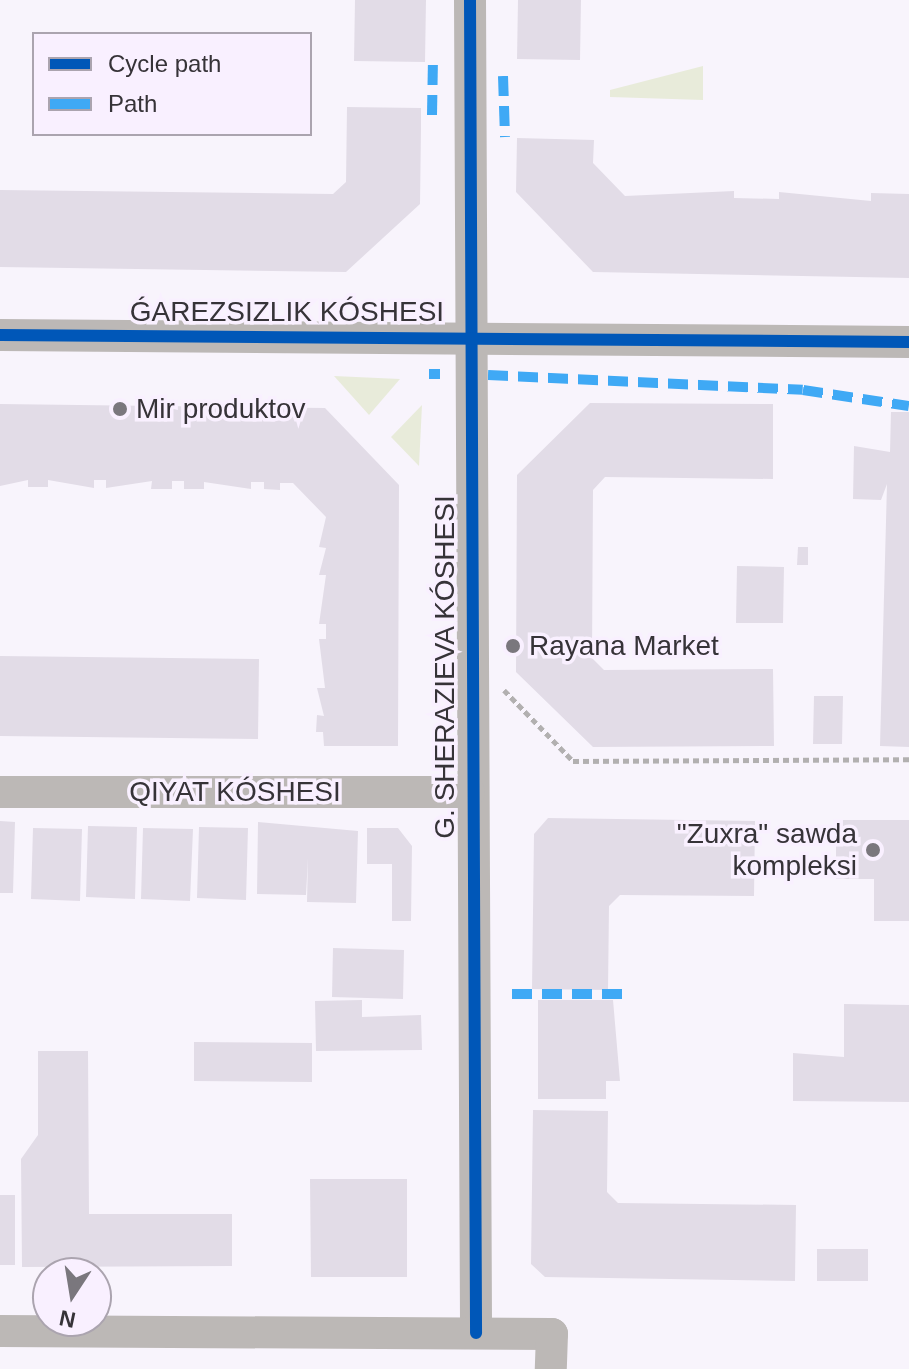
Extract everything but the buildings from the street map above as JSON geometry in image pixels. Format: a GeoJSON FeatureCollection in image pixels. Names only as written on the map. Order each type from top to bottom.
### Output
{"type":"FeatureCollection","features":[{"type":"Feature","properties":{"kind":"street","name":"G. SHERAZIEVA KÓSHESI"},"geometry":{"type":"LineString","coordinates":[[470,0],[469,792],[476,1333]]}},
{"type":"Feature","properties":{"kind":"street","name":"ǴAREZSIZLIK KÓSHESI"},"geometry":{"type":"LineString","coordinates":[[0,335],[909,342]]}},
{"type":"Feature","properties":{"kind":"street"},"geometry":{"type":"LineString","coordinates":[[0,792],[469,792]]}},
{"type":"Feature","properties":{"kind":"street"},"geometry":{"type":"LineString","coordinates":[[0,1331],[552,1334],[551,1369]]}},
{"type":"Feature","properties":{"kind":"path"},"geometry":{"type":"LineString","coordinates":[[502,673],[502,688],[573,761],[909,759]]}},
{"type":"Feature","properties":{"kind":"green space"},"geometry":{"type":"Polygon","coordinates":[[[703,66],[703,100],[610,97],[610,90],[703,66]]]}},
{"type":"Feature","properties":{"kind":"green space"},"geometry":{"type":"Polygon","coordinates":[[[334,376],[400,379],[369,415],[334,376]]]}},
{"type":"Feature","properties":{"kind":"green space"},"geometry":{"type":"Polygon","coordinates":[[[422,405],[419,466],[391,437],[422,405]]]}},
{"type":"Feature","properties":{"kind":"marked path"},"geometry":{"type":"LineString","coordinates":[[432,115],[433,58]]}},
{"type":"Feature","properties":{"kind":"marked path"},"geometry":{"type":"LineString","coordinates":[[503,76],[505,137]]}},
{"type":"Feature","properties":{"kind":"marked path"},"geometry":{"type":"LineString","coordinates":[[429,374],[440,374]]}},
{"type":"Feature","properties":{"kind":"marked path"},"geometry":{"type":"LineString","coordinates":[[488,375],[803,390],[909,406]]}},
{"type":"Feature","properties":{"kind":"marked path"},"geometry":{"type":"LineString","coordinates":[[512,994],[631,994]]}},
{"type":"Feature","properties":{"kind":"cycle path"},"geometry":{"type":"LineString","coordinates":[[470,0],[476,1333]]}},
{"type":"Feature","properties":{"kind":"cycle path"},"geometry":{"type":"LineString","coordinates":[[0,335],[909,342]]}},
{"type":"Feature","properties":{"kind":"place","name":"Mir produktov"},"geometry":{"type":"Point","coordinates":[120,409]}},
{"type":"Feature","properties":{"kind":"place","name":"Rayana Market"},"geometry":{"type":"Point","coordinates":[513,646]}},
{"type":"Feature","properties":{"kind":"place","name":"\"Zuxra\" sawda kompleksi"},"geometry":{"type":"Point","coordinates":[873,850]}}]}
